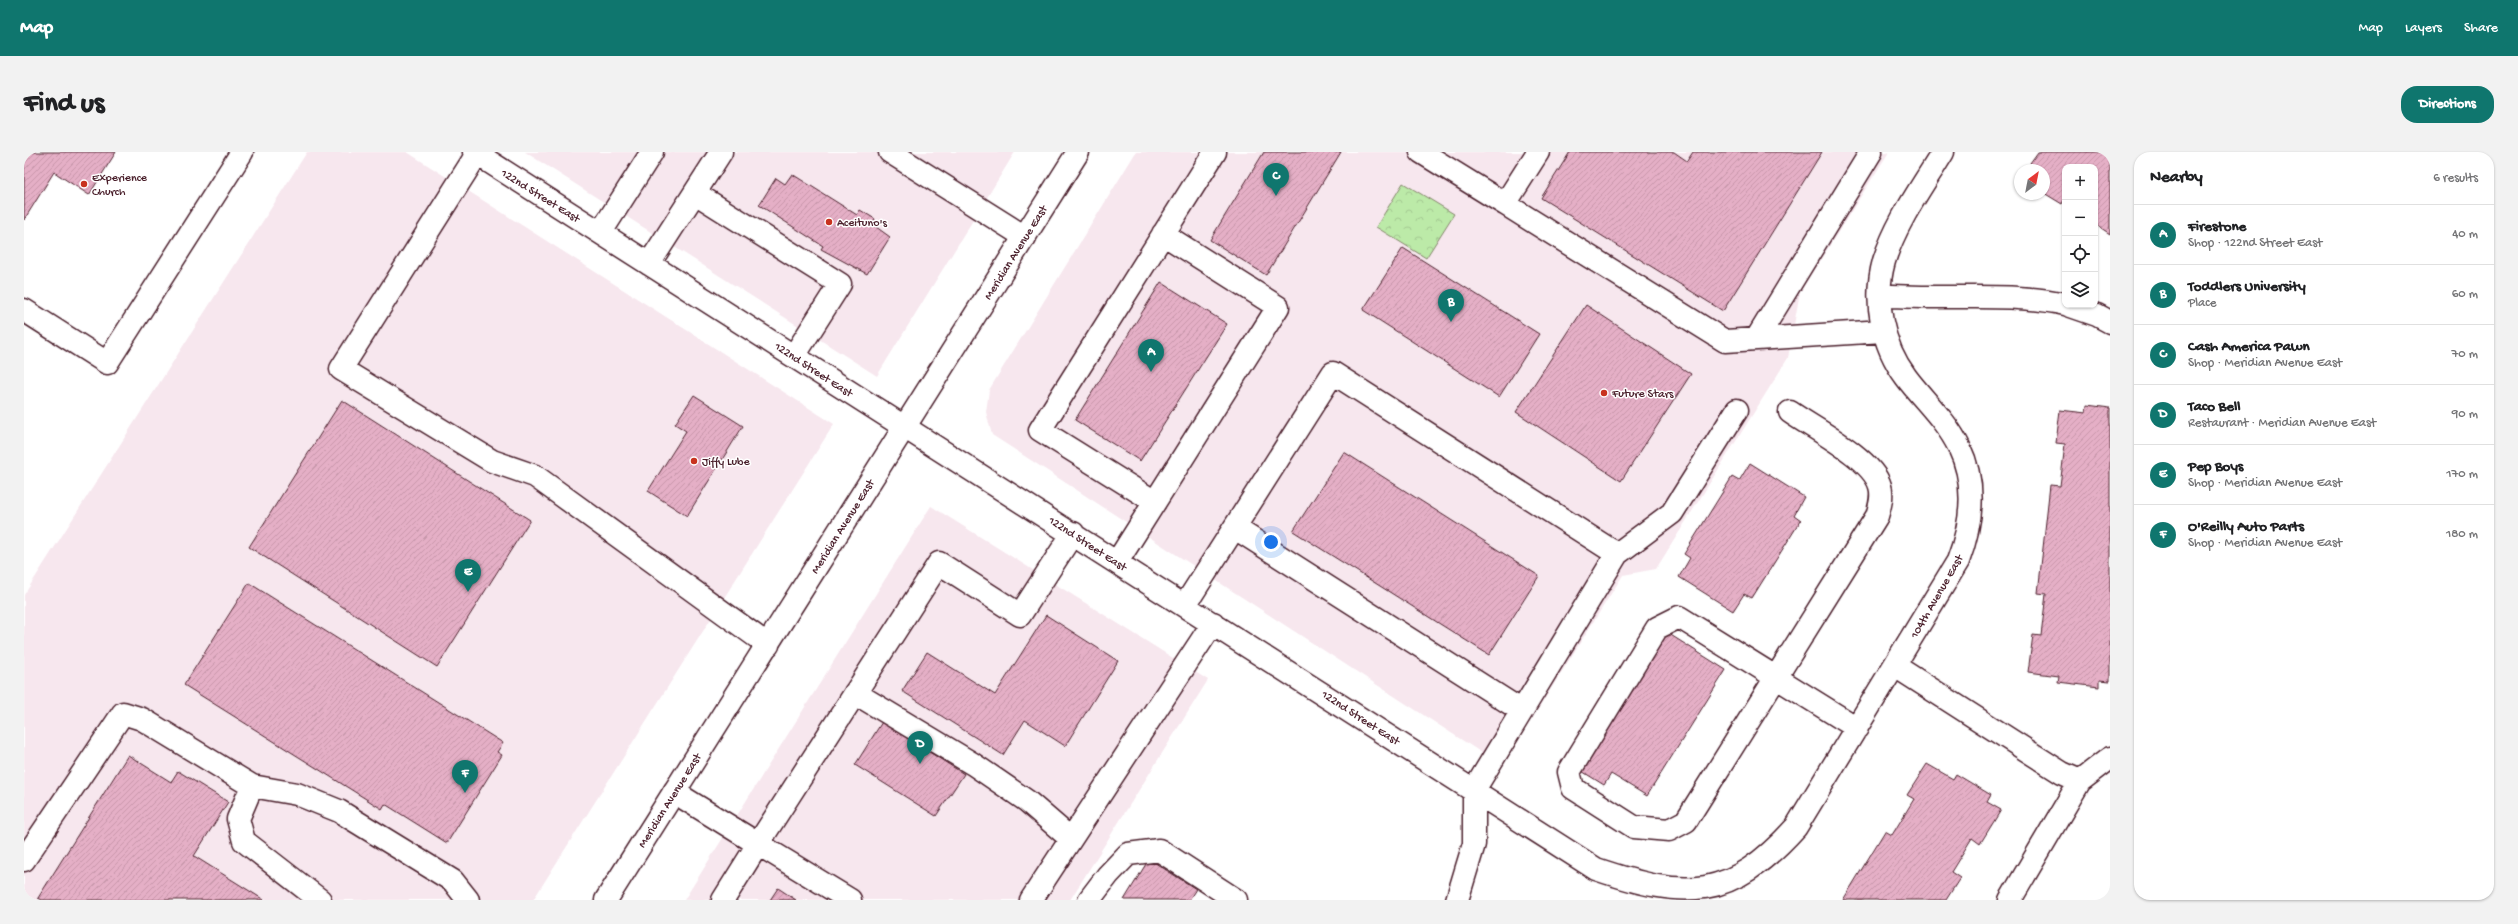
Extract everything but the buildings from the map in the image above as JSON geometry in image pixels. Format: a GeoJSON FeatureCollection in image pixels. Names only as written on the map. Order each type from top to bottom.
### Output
{"type":"FeatureCollection","features":[{"type":"Feature","properties":{"kind":"street"},"geometry":{"type":"LineString","coordinates":[[24,310],[107,363],[242,152]]}},
{"type":"Feature","properties":{"kind":"street"},"geometry":{"type":"LineString","coordinates":[[600,232],[652,152]]}},
{"type":"Feature","properties":{"kind":"street"},"geometry":{"type":"LineString","coordinates":[[649,264],[720,152]]}},
{"type":"Feature","properties":{"kind":"street"},"geometry":{"type":"LineString","coordinates":[[890,152],[1025,237]]}},
{"type":"Feature","properties":{"kind":"street","name":"Meridian Avenue East"},"geometry":{"type":"LineString","coordinates":[[606,900],[1078,152]]}},
{"type":"Feature","properties":{"kind":"street"},"geometry":{"type":"LineString","coordinates":[[1155,502],[1040,430],[1215,152]]}},
{"type":"Feature","properties":{"kind":"street"},"geometry":{"type":"LineString","coordinates":[[1421,152],[1725,341],[1883,332]]}},
{"type":"Feature","properties":{"kind":"street"},"geometry":{"type":"LineString","coordinates":[[1505,204],[1538,152]]}},
{"type":"Feature","properties":{"kind":"street"},"geometry":{"type":"LineString","coordinates":[[1757,338],[1871,152]]}},
{"type":"Feature","properties":{"kind":"street","name":"104th Avenue East"},"geometry":{"type":"LineString","coordinates":[[1714,894],[1755,869],[1796,827],[1958,561],[1970,524],[1971,493],[1967,470],[1960,448],[1948,427],[1905,376],[1883,332],[1880,295],[1884,263],[1891,241],[1943,152]]}},
{"type":"Feature","properties":{"kind":"street"},"geometry":{"type":"LineString","coordinates":[[476,153],[341,369],[492,461],[535,476],[768,645]]}},
{"type":"Feature","properties":{"kind":"street","name":"122nd Street East"},"geometry":{"type":"LineString","coordinates":[[476,153],[1073,533],[1596,869],[1644,888],[1669,892],[1714,894]]}},
{"type":"Feature","properties":{"kind":"street"},"geometry":{"type":"LineString","coordinates":[[695,193],[840,284],[794,356]]}},
{"type":"Feature","properties":{"kind":"street"},"geometry":{"type":"LineString","coordinates":[[1118,562],[1278,306],[1163,234]]}},
{"type":"Feature","properties":{"kind":"street"},"geometry":{"type":"LineString","coordinates":[[1880,295],[1914,298],[1993,297],[2062,305]]}},
{"type":"Feature","properties":{"kind":"street"},"geometry":{"type":"LineString","coordinates":[[2075,308],[2097,315],[2110,322]]}},
{"type":"Feature","properties":{"kind":"street"},"geometry":{"type":"LineString","coordinates":[[1185,605],[1333,373],[1617,554]]}},
{"type":"Feature","properties":{"kind":"street"},"geometry":{"type":"LineString","coordinates":[[1456,900],[1474,844],[1474,790],[1617,554],[1672,513],[1737,410]]}},
{"type":"Feature","properties":{"kind":"street"},"geometry":{"type":"LineString","coordinates":[[1790,412],[1860,460],[1872,470],[1880,486],[1881,502],[1877,516],[1774,676],[1686,821],[1669,830],[1634,827],[1573,788],[1569,772],[1657,628],[1679,617],[1774,676],[1857,728]]}},
{"type":"Feature","properties":{"kind":"street"},"geometry":{"type":"LineString","coordinates":[[1235,528],[1522,711]]}},
{"type":"Feature","properties":{"kind":"street"},"geometry":{"type":"LineString","coordinates":[[723,900],[939,563],[1020,615],[1073,533]]}},
{"type":"Feature","properties":{"kind":"street"},"geometry":{"type":"LineString","coordinates":[[1031,900],[1213,623]]}},
{"type":"Feature","properties":{"kind":"street"},"geometry":{"type":"LineString","coordinates":[[1895,666],[2062,772],[2080,781]]}},
{"type":"Feature","properties":{"kind":"street"},"geometry":{"type":"LineString","coordinates":[[855,693],[973,764],[1027,801],[1071,839]]}},
{"type":"Feature","properties":{"kind":"street"},"geometry":{"type":"LineString","coordinates":[[24,860],[123,713],[142,718],[252,786],[297,794],[339,811],[454,881],[468,900]]}},
{"type":"Feature","properties":{"kind":"street"},"geometry":{"type":"LineString","coordinates":[[2010,900],[2080,781],[2110,758]]}},
{"type":"Feature","properties":{"kind":"street"},"geometry":{"type":"LineString","coordinates":[[252,786],[238,819],[244,841],[320,900]]}},
{"type":"Feature","properties":{"kind":"street"},"geometry":{"type":"LineString","coordinates":[[674,792],[850,900]]}},
{"type":"Feature","properties":{"kind":"street"},"geometry":{"type":"LineString","coordinates":[[1089,900],[1108,875],[1128,854],[1159,850],[1236,900]]}},
{"type":"Feature","properties":{"kind":"shaded area"},"geometry":{"type":"Polygon","coordinates":[[[307,152],[407,152],[834,424],[533,900],[24,900],[24,595],[307,152]]]}},
{"type":"Feature","properties":{"kind":"shaded area"},"geometry":{"type":"Polygon","coordinates":[[[525,152],[1015,152],[877,376],[525,152]]]}},
{"type":"Feature","properties":{"kind":"shaded area"},"geometry":{"type":"Polygon","coordinates":[[[1136,152],[1889,152],[1800,292],[1788,358],[1656,569],[1623,575],[1502,766],[992,435],[986,412],[989,390],[1136,152]]]}},
{"type":"Feature","properties":{"kind":"shaded area"},"geometry":{"type":"Polygon","coordinates":[[[931,506],[1208,680],[1070,900],[684,900],[931,506]]]}},
{"type":"Feature","properties":{"kind":"green space"},"geometry":{"type":"Polygon","coordinates":[[[1403,183],[1454,214],[1426,258],[1376,227],[1403,183]]]}},
{"type":"Feature","properties":{"kind":"place","name":"Experience Church"},"geometry":{"type":"Point","coordinates":[84,184]}},
{"type":"Feature","properties":{"kind":"place","name":"Cash America Pawn"},"geometry":{"type":"Point","coordinates":[1276,196]}},
{"type":"Feature","properties":{"kind":"place","name":"Aceituno's"},"geometry":{"type":"Point","coordinates":[829,222]}},
{"type":"Feature","properties":{"kind":"place","name":"Toddlers University"},"geometry":{"type":"Point","coordinates":[1451,322]}},
{"type":"Feature","properties":{"kind":"place","name":"Firestone"},"geometry":{"type":"Point","coordinates":[1151,372]}},
{"type":"Feature","properties":{"kind":"place","name":"Future Stars"},"geometry":{"type":"Point","coordinates":[1604,393]}},
{"type":"Feature","properties":{"kind":"place","name":"Jiffy Lube"},"geometry":{"type":"Point","coordinates":[694,461]}},
{"type":"Feature","properties":{"kind":"place","name":"Pep Boys"},"geometry":{"type":"Point","coordinates":[468,592]}},
{"type":"Feature","properties":{"kind":"place","name":"Taco Bell"},"geometry":{"type":"Point","coordinates":[920,764]}},
{"type":"Feature","properties":{"kind":"place","name":"O'Reilly Auto Parts"},"geometry":{"type":"Point","coordinates":[465,793]}}]}
